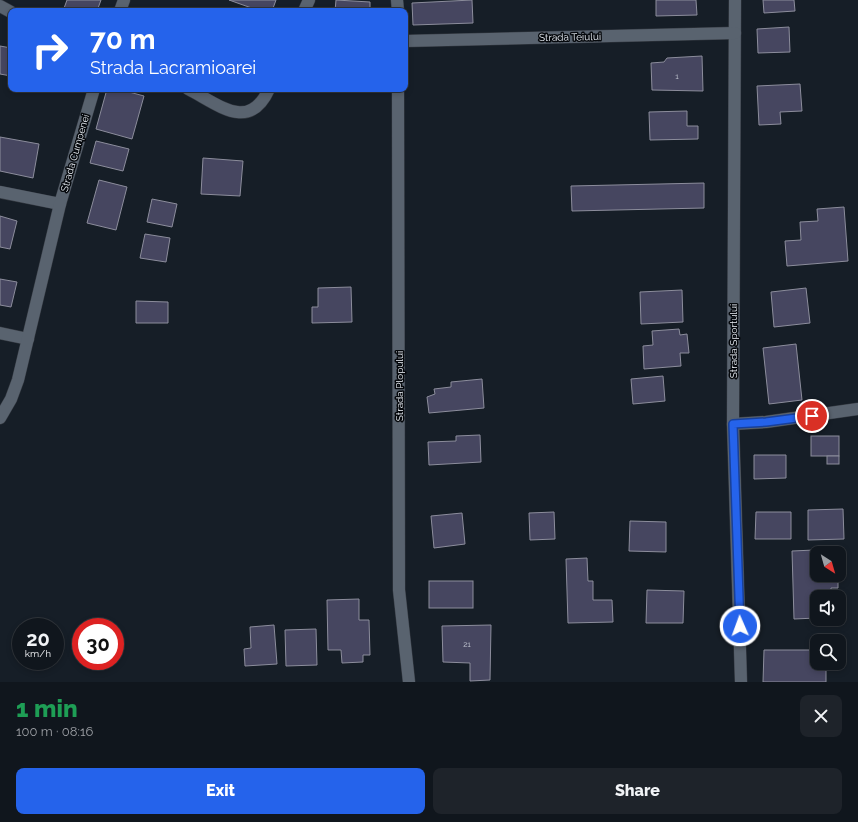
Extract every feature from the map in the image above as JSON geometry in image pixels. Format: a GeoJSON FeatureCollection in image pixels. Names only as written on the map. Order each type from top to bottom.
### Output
{"type":"FeatureCollection","features":[{"type":"Feature","properties":{"kind":"street","name":"Strada Sportului"},"geometry":{"type":"LineString","coordinates":[[735,0],[733,424],[741,682]]}},
{"type":"Feature","properties":{"kind":"street","name":"Strada Teiului"},"geometry":{"type":"LineString","coordinates":[[408,41],[735,33]]}},
{"type":"Feature","properties":{"kind":"street","name":"Strada Cumpenei"},"geometry":{"type":"LineString","coordinates":[[0,192],[60,204],[93,92]]}},
{"type":"Feature","properties":{"kind":"street"},"geometry":{"type":"LineString","coordinates":[[194,92],[234,112],[245,113],[257,108],[264,100],[268,92]]}},
{"type":"Feature","properties":{"kind":"street","name":"Strada Plopului"},"geometry":{"type":"LineString","coordinates":[[398,92],[399,590],[409,682]]}},
{"type":"Feature","properties":{"kind":"street"},"geometry":{"type":"LineString","coordinates":[[0,418],[12,399],[18,380],[60,204]]}},
{"type":"Feature","properties":{"kind":"street"},"geometry":{"type":"LineString","coordinates":[[0,333],[28,339]]}},
{"type":"Feature","properties":{"kind":"street"},"geometry":{"type":"LineString","coordinates":[[733,424],[766,422],[858,409]]}},
{"type":"Feature","properties":{"kind":"building"},"geometry":{"type":"Polygon","coordinates":[[[67,0],[101,0],[98,8],[64,8],[67,0]]]}},
{"type":"Feature","properties":{"kind":"building"},"geometry":{"type":"Polygon","coordinates":[[[229,0],[276,0],[273,8],[252,8],[229,0]]]}},
{"type":"Feature","properties":{"kind":"building"},"geometry":{"type":"Polygon","coordinates":[[[336,0],[370,2],[370,8],[335,8],[336,0]]]}},
{"type":"Feature","properties":{"kind":"building"},"geometry":{"type":"Polygon","coordinates":[[[472,0],[473,23],[413,25],[412,3],[472,0]]]}},
{"type":"Feature","properties":{"kind":"building"},"geometry":{"type":"Polygon","coordinates":[[[656,0],[696,0],[697,15],[656,16],[656,0]]]}},
{"type":"Feature","properties":{"kind":"building"},"geometry":{"type":"Polygon","coordinates":[[[763,0],[794,0],[795,11],[764,13],[763,0]]]}},
{"type":"Feature","properties":{"kind":"building"},"geometry":{"type":"Polygon","coordinates":[[[789,27],[790,52],[758,53],[757,29],[789,27]]]}},
{"type":"Feature","properties":{"kind":"building"},"geometry":{"type":"Polygon","coordinates":[[[0,46],[8,47],[8,75],[0,74],[0,46]]]}},
{"type":"Feature","properties":{"kind":"building"},"geometry":{"type":"Polygon","coordinates":[[[702,56],[703,91],[652,90],[651,63],[664,62],[667,58],[702,56]]]}},
{"type":"Feature","properties":{"kind":"building"},"geometry":{"type":"Polygon","coordinates":[[[800,84],[802,111],[780,112],[781,124],[759,125],[757,86],[800,84]]]}},
{"type":"Feature","properties":{"kind":"building"},"geometry":{"type":"Polygon","coordinates":[[[106,92],[129,92],[144,96],[132,139],[96,129],[106,92]]]}},
{"type":"Feature","properties":{"kind":"building"},"geometry":{"type":"Polygon","coordinates":[[[687,111],[687,126],[698,126],[698,139],[650,140],[649,112],[687,111]]]}},
{"type":"Feature","properties":{"kind":"building"},"geometry":{"type":"Polygon","coordinates":[[[0,137],[39,144],[33,178],[0,171],[0,137]]]}},
{"type":"Feature","properties":{"kind":"building"},"geometry":{"type":"Polygon","coordinates":[[[96,141],[129,149],[123,171],[90,163],[96,141]]]}},
{"type":"Feature","properties":{"kind":"building"},"geometry":{"type":"Polygon","coordinates":[[[203,158],[243,161],[240,196],[201,194],[203,158]]]}},
{"type":"Feature","properties":{"kind":"building"},"geometry":{"type":"Polygon","coordinates":[[[99,180],[127,187],[116,230],[87,223],[99,180]]]}},
{"type":"Feature","properties":{"kind":"building"},"geometry":{"type":"Polygon","coordinates":[[[704,183],[704,208],[572,211],[571,186],[704,183]]]}},
{"type":"Feature","properties":{"kind":"building"},"geometry":{"type":"Polygon","coordinates":[[[152,199],[177,204],[172,227],[147,222],[152,199]]]}},
{"type":"Feature","properties":{"kind":"building"},"geometry":{"type":"Polygon","coordinates":[[[844,207],[848,261],[787,266],[785,241],[801,240],[800,222],[818,221],[817,209],[844,207]]]}},
{"type":"Feature","properties":{"kind":"building"},"geometry":{"type":"Polygon","coordinates":[[[0,216],[17,221],[10,249],[0,247],[0,216]]]}},
{"type":"Feature","properties":{"kind":"building"},"geometry":{"type":"Polygon","coordinates":[[[145,234],[170,238],[166,262],[140,258],[145,234]]]}},
{"type":"Feature","properties":{"kind":"building"},"geometry":{"type":"Polygon","coordinates":[[[0,279],[17,282],[11,307],[0,305],[0,279]]]}},
{"type":"Feature","properties":{"kind":"building"},"geometry":{"type":"Polygon","coordinates":[[[351,287],[352,322],[312,323],[312,307],[318,307],[318,288],[351,287]]]}},
{"type":"Feature","properties":{"kind":"building"},"geometry":{"type":"Polygon","coordinates":[[[806,288],[810,323],[774,327],[771,292],[806,288]]]}},
{"type":"Feature","properties":{"kind":"building"},"geometry":{"type":"Polygon","coordinates":[[[682,290],[683,322],[641,324],[640,292],[682,290]]]}},
{"type":"Feature","properties":{"kind":"building"},"geometry":{"type":"Polygon","coordinates":[[[136,301],[168,302],[168,323],[136,323],[136,301]]]}},
{"type":"Feature","properties":{"kind":"building"},"geometry":{"type":"Polygon","coordinates":[[[679,329],[680,335],[687,334],[689,353],[680,353],[681,366],[644,369],[643,346],[653,345],[652,331],[679,329]]]}},
{"type":"Feature","properties":{"kind":"building"},"geometry":{"type":"Polygon","coordinates":[[[796,344],[802,400],[769,404],[763,348],[796,344]]]}},
{"type":"Feature","properties":{"kind":"building"},"geometry":{"type":"Polygon","coordinates":[[[663,376],[665,401],[633,404],[631,379],[663,376]]]}},
{"type":"Feature","properties":{"kind":"building"},"geometry":{"type":"Polygon","coordinates":[[[482,379],[484,408],[429,413],[427,397],[435,394],[434,389],[451,387],[451,382],[482,379]]]}},
{"type":"Feature","properties":{"kind":"building"},"geometry":{"type":"Polygon","coordinates":[[[480,435],[481,462],[429,465],[428,442],[456,441],[456,436],[480,435]]]}},
{"type":"Feature","properties":{"kind":"building"},"geometry":{"type":"Polygon","coordinates":[[[811,436],[839,436],[839,456],[811,456],[811,436]]]}},
{"type":"Feature","properties":{"kind":"building"},"geometry":{"type":"Polygon","coordinates":[[[754,455],[786,455],[786,478],[754,479],[754,455]]]}},
{"type":"Feature","properties":{"kind":"building"},"geometry":{"type":"Polygon","coordinates":[[[827,456],[839,456],[839,464],[827,464],[827,456]]]}},
{"type":"Feature","properties":{"kind":"building"},"geometry":{"type":"Polygon","coordinates":[[[843,509],[844,539],[808,540],[808,510],[843,509]]]}},
{"type":"Feature","properties":{"kind":"building"},"geometry":{"type":"Polygon","coordinates":[[[554,512],[555,539],[530,540],[529,513],[554,512]]]}},
{"type":"Feature","properties":{"kind":"building"},"geometry":{"type":"Polygon","coordinates":[[[756,512],[791,512],[791,539],[755,539],[756,512]]]}},
{"type":"Feature","properties":{"kind":"building"},"geometry":{"type":"Polygon","coordinates":[[[462,513],[465,544],[434,548],[431,516],[462,513]]]}},
{"type":"Feature","properties":{"kind":"building"},"geometry":{"type":"Polygon","coordinates":[[[630,521],[666,522],[666,552],[629,551],[630,521]]]}},
{"type":"Feature","properties":{"kind":"building"},"geometry":{"type":"Polygon","coordinates":[[[810,550],[810,582],[838,582],[838,588],[831,588],[831,590],[810,590],[810,618],[794,619],[792,551],[810,550]]]}},
{"type":"Feature","properties":{"kind":"building"},"geometry":{"type":"Polygon","coordinates":[[[587,558],[588,581],[593,581],[593,600],[612,600],[613,622],[568,623],[566,559],[587,558]]]}},
{"type":"Feature","properties":{"kind":"building"},"geometry":{"type":"Polygon","coordinates":[[[429,581],[473,581],[473,608],[429,608],[429,581]]]}},
{"type":"Feature","properties":{"kind":"building"},"geometry":{"type":"Polygon","coordinates":[[[647,590],[684,591],[683,623],[646,623],[647,590]]]}},
{"type":"Feature","properties":{"kind":"building"},"geometry":{"type":"Polygon","coordinates":[[[359,599],[359,620],[369,620],[370,655],[363,655],[363,662],[342,663],[341,650],[328,650],[327,600],[359,599]]]}},
{"type":"Feature","properties":{"kind":"building"},"geometry":{"type":"Polygon","coordinates":[[[274,625],[277,664],[245,666],[244,649],[251,648],[250,627],[274,625]]]}},
{"type":"Feature","properties":{"kind":"building"},"geometry":{"type":"Polygon","coordinates":[[[491,625],[490,680],[470,681],[470,663],[443,662],[442,626],[491,625]]]}},
{"type":"Feature","properties":{"kind":"building"},"geometry":{"type":"Polygon","coordinates":[[[316,629],[317,665],[286,666],[285,630],[316,629]]]}},
{"type":"Feature","properties":{"kind":"building"},"geometry":{"type":"Polygon","coordinates":[[[764,650],[810,650],[810,670],[826,670],[826,682],[763,682],[764,650]]]}},
{"type":"Feature","properties":{"kind":"route"},"geometry":{"type":"LineString","coordinates":[[740,626],[733,424],[766,422],[812,416]]}}]}
